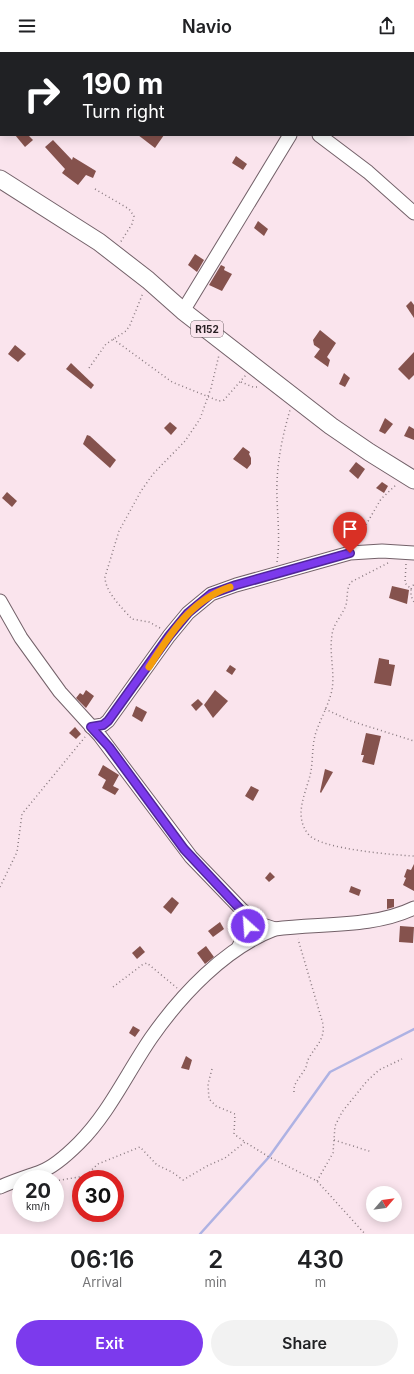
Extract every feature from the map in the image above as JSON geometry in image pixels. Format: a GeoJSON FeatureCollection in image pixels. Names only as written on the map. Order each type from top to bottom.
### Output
{"type":"FeatureCollection","features":[{"type":"Feature","properties":{"kind":"main road","name":"R152"},"geometry":{"type":"LineString","coordinates":[[0,178],[112,252],[252,366],[337,431],[410,478]]}},
{"type":"Feature","properties":{"kind":"street"},"geometry":{"type":"LineString","coordinates":[[183,311],[289,136]]}},
{"type":"Feature","properties":{"kind":"street"},"geometry":{"type":"LineString","coordinates":[[320,136],[368,172],[414,213]]}},
{"type":"Feature","properties":{"kind":"street"},"geometry":{"type":"LineString","coordinates":[[91,727],[103,725],[113,716],[169,636],[188,613],[211,594],[350,553],[382,551],[408,553]]}},
{"type":"Feature","properties":{"kind":"street"},"geometry":{"type":"LineString","coordinates":[[0,601],[21,638],[60,692],[109,747],[187,853],[242,911],[263,925],[275,929]]}},
{"type":"Feature","properties":{"kind":"street"},"geometry":{"type":"LineString","coordinates":[[0,1187],[45,1170],[78,1144],[108,1107],[151,1039],[182,997],[238,948],[260,934],[275,929],[378,920],[414,908]]}},
{"type":"Feature","properties":{"kind":"street"},"geometry":{"type":"LineString","coordinates":[[238,948],[248,929],[246,918],[242,911]]}},
{"type":"Feature","properties":{"kind":"path"},"geometry":{"type":"LineString","coordinates":[[95,189],[129,209],[134,216],[132,224],[126,234],[112,252]]}},
{"type":"Feature","properties":{"kind":"path"},"geometry":{"type":"LineString","coordinates":[[89,368],[106,344],[126,331],[130,325],[148,280]]}},
{"type":"Feature","properties":{"kind":"path"},"geometry":{"type":"LineString","coordinates":[[112,339],[172,382],[219,401],[224,400],[241,382],[252,366]]}},
{"type":"Feature","properties":{"kind":"path"},"geometry":{"type":"LineString","coordinates":[[169,636],[154,624],[132,620],[114,597],[106,583],[105,577],[118,531],[141,491],[153,474],[185,441],[200,419],[208,396],[221,341]]}},
{"type":"Feature","properties":{"kind":"path"},"geometry":{"type":"LineString","coordinates":[[276,574],[280,545],[277,483],[279,457],[282,436],[294,398]]}},
{"type":"Feature","properties":{"kind":"path"},"geometry":{"type":"LineString","coordinates":[[350,553],[381,499],[410,478]]}},
{"type":"Feature","properties":{"kind":"path"},"geometry":{"type":"LineString","coordinates":[[408,553],[404,580],[406,585],[411,589]]}},
{"type":"Feature","properties":{"kind":"path"},"geometry":{"type":"LineString","coordinates":[[408,553],[355,579],[348,586],[346,606],[333,628],[332,685],[316,734],[310,776],[301,803],[304,826],[309,835],[315,840],[328,845],[414,856]]}},
{"type":"Feature","properties":{"kind":"path"},"geometry":{"type":"LineString","coordinates":[[414,584],[411,589],[411,596],[414,602]]}},
{"type":"Feature","properties":{"kind":"path"},"geometry":{"type":"LineString","coordinates":[[325,709],[351,721],[414,741]]}},
{"type":"Feature","properties":{"kind":"path"},"geometry":{"type":"LineString","coordinates":[[0,887],[17,852],[22,814],[91,727]]}},
{"type":"Feature","properties":{"kind":"path"},"geometry":{"type":"LineString","coordinates":[[294,1092],[296,1082],[306,1067],[309,1058],[322,1039],[324,1033],[323,1024],[299,944],[296,927]]}},
{"type":"Feature","properties":{"kind":"path"},"geometry":{"type":"LineString","coordinates":[[113,987],[142,964],[147,963],[176,988],[193,986]]}},
{"type":"Feature","properties":{"kind":"path"},"geometry":{"type":"LineString","coordinates":[[317,1181],[333,1154],[334,1132],[337,1120],[355,1095],[379,1070],[402,1059]]}},
{"type":"Feature","properties":{"kind":"path"},"geometry":{"type":"LineString","coordinates":[[212,1068],[208,1084],[209,1099],[216,1106],[235,1114],[234,1134],[269,1158],[317,1181],[365,1234]]}},
{"type":"Feature","properties":{"kind":"path"},"geometry":{"type":"LineString","coordinates":[[334,1140],[372,1152]]}},
{"type":"Feature","properties":{"kind":"path"},"geometry":{"type":"LineString","coordinates":[[64,1180],[85,1176],[98,1164],[140,1147],[160,1167],[172,1172],[183,1180],[203,1168],[225,1158],[245,1142]]}},
{"type":"Feature","properties":{"kind":"building"},"geometry":{"type":"Polygon","coordinates":[[[16,136],[29,136],[33,140],[25,147],[16,136]]]}},
{"type":"Feature","properties":{"kind":"building"},"geometry":{"type":"Polygon","coordinates":[[[139,136],[163,136],[155,148],[139,136]]]}},
{"type":"Feature","properties":{"kind":"building"},"geometry":{"type":"Polygon","coordinates":[[[53,140],[72,160],[73,157],[96,171],[93,178],[86,175],[78,185],[62,173],[65,169],[45,147],[53,140]]]}},
{"type":"Feature","properties":{"kind":"building"},"geometry":{"type":"Polygon","coordinates":[[[236,156],[247,164],[243,170],[232,163],[236,156]]]}},
{"type":"Feature","properties":{"kind":"building"},"geometry":{"type":"Polygon","coordinates":[[[258,221],[268,229],[264,236],[254,228],[258,221]]]}},
{"type":"Feature","properties":{"kind":"building"},"geometry":{"type":"Polygon","coordinates":[[[195,254],[204,260],[197,272],[188,265],[195,254]]]}},
{"type":"Feature","properties":{"kind":"building"},"geometry":{"type":"Polygon","coordinates":[[[221,265],[225,267],[224,270],[232,274],[222,291],[209,285],[221,265]]]}},
{"type":"Feature","properties":{"kind":"building"},"geometry":{"type":"Polygon","coordinates":[[[411,301],[414,305],[414,318],[406,306],[411,301]]]}},
{"type":"Feature","properties":{"kind":"building"},"geometry":{"type":"Polygon","coordinates":[[[320,330],[336,343],[327,357],[330,360],[328,367],[314,357],[320,349],[314,345],[313,340],[320,330]]]}},
{"type":"Feature","properties":{"kind":"building"},"geometry":{"type":"Polygon","coordinates":[[[15,345],[26,354],[18,362],[8,354],[15,345]]]}},
{"type":"Feature","properties":{"kind":"building"},"geometry":{"type":"Polygon","coordinates":[[[414,352],[414,375],[409,380],[398,369],[414,352]]]}},
{"type":"Feature","properties":{"kind":"building"},"geometry":{"type":"Polygon","coordinates":[[[71,363],[94,385],[91,389],[66,369],[71,363]]]}},
{"type":"Feature","properties":{"kind":"building"},"geometry":{"type":"Polygon","coordinates":[[[344,373],[350,378],[345,387],[339,384],[344,373]]]}},
{"type":"Feature","properties":{"kind":"building"},"geometry":{"type":"Polygon","coordinates":[[[385,418],[393,424],[385,434],[379,431],[385,418]]]}},
{"type":"Feature","properties":{"kind":"building"},"geometry":{"type":"Polygon","coordinates":[[[170,422],[177,428],[171,435],[164,428],[170,422]]]}},
{"type":"Feature","properties":{"kind":"building"},"geometry":{"type":"Polygon","coordinates":[[[409,426],[414,429],[414,440],[404,436],[409,426]]]}},
{"type":"Feature","properties":{"kind":"building"},"geometry":{"type":"Polygon","coordinates":[[[87,435],[90,436],[116,460],[110,468],[83,444],[87,435]]]}},
{"type":"Feature","properties":{"kind":"building"},"geometry":{"type":"Polygon","coordinates":[[[243,447],[250,452],[251,464],[247,469],[233,459],[243,447]]]}},
{"type":"Feature","properties":{"kind":"building"},"geometry":{"type":"Polygon","coordinates":[[[356,462],[365,469],[358,479],[349,471],[356,462]]]}},
{"type":"Feature","properties":{"kind":"building"},"geometry":{"type":"Polygon","coordinates":[[[382,482],[388,486],[384,493],[376,488],[382,482]]]}},
{"type":"Feature","properties":{"kind":"building"},"geometry":{"type":"Polygon","coordinates":[[[7,492],[17,501],[12,507],[2,498],[7,492]]]}},
{"type":"Feature","properties":{"kind":"building"},"geometry":{"type":"Polygon","coordinates":[[[392,586],[409,590],[407,604],[389,598],[392,586]]]}},
{"type":"Feature","properties":{"kind":"building"},"geometry":{"type":"Polygon","coordinates":[[[379,658],[389,660],[389,664],[395,665],[391,686],[374,683],[379,658]]]}},
{"type":"Feature","properties":{"kind":"building"},"geometry":{"type":"Polygon","coordinates":[[[230,665],[236,669],[232,675],[226,671],[230,665]]]}},
{"type":"Feature","properties":{"kind":"building"},"geometry":{"type":"Polygon","coordinates":[[[86,690],[94,696],[86,708],[76,698],[80,693],[83,695],[86,690]]]}},
{"type":"Feature","properties":{"kind":"building"},"geometry":{"type":"Polygon","coordinates":[[[215,690],[228,701],[213,718],[204,705],[215,690]]]}},
{"type":"Feature","properties":{"kind":"building"},"geometry":{"type":"Polygon","coordinates":[[[198,699],[203,704],[196,711],[191,705],[198,699]]]}},
{"type":"Feature","properties":{"kind":"building"},"geometry":{"type":"Polygon","coordinates":[[[136,706],[147,712],[142,722],[132,716],[136,706]]]}},
{"type":"Feature","properties":{"kind":"building"},"geometry":{"type":"Polygon","coordinates":[[[75,727],[81,734],[76,739],[69,733],[75,727]]]}},
{"type":"Feature","properties":{"kind":"building"},"geometry":{"type":"Polygon","coordinates":[[[366,733],[381,736],[374,765],[362,762],[364,755],[361,755],[366,733]]]}},
{"type":"Feature","properties":{"kind":"building"},"geometry":{"type":"Polygon","coordinates":[[[103,765],[119,775],[113,786],[119,789],[115,795],[102,788],[106,780],[98,775],[103,765]]]}},
{"type":"Feature","properties":{"kind":"building"},"geometry":{"type":"Polygon","coordinates":[[[325,769],[333,772],[321,793],[320,792],[325,769]]]}},
{"type":"Feature","properties":{"kind":"building"},"geometry":{"type":"Polygon","coordinates":[[[251,786],[259,790],[253,801],[245,796],[251,786]]]}},
{"type":"Feature","properties":{"kind":"building"},"geometry":{"type":"Polygon","coordinates":[[[414,864],[414,891],[403,885],[406,878],[404,877],[407,869],[411,870],[414,864]]]}},
{"type":"Feature","properties":{"kind":"building"},"geometry":{"type":"Polygon","coordinates":[[[270,872],[275,877],[269,882],[265,878],[270,872]]]}},
{"type":"Feature","properties":{"kind":"building"},"geometry":{"type":"Polygon","coordinates":[[[351,886],[361,890],[359,896],[349,892],[351,886]]]}},
{"type":"Feature","properties":{"kind":"building"},"geometry":{"type":"Polygon","coordinates":[[[172,897],[179,903],[171,914],[163,907],[172,897]]]}},
{"type":"Feature","properties":{"kind":"building"},"geometry":{"type":"Polygon","coordinates":[[[387,899],[394,899],[394,907],[387,909],[387,899]]]}},
{"type":"Feature","properties":{"kind":"building"},"geometry":{"type":"Polygon","coordinates":[[[220,922],[224,929],[213,937],[208,931],[220,922]]]}},
{"type":"Feature","properties":{"kind":"building"},"geometry":{"type":"Polygon","coordinates":[[[400,926],[414,927],[413,943],[399,942],[400,926]]]}},
{"type":"Feature","properties":{"kind":"building"},"geometry":{"type":"Polygon","coordinates":[[[140,946],[145,952],[137,959],[132,953],[140,946]]]}},
{"type":"Feature","properties":{"kind":"building"},"geometry":{"type":"Polygon","coordinates":[[[206,946],[214,957],[205,964],[197,953],[206,946]]]}},
{"type":"Feature","properties":{"kind":"building"},"geometry":{"type":"Polygon","coordinates":[[[133,1026],[140,1030],[135,1037],[129,1033],[133,1026]]]}},
{"type":"Feature","properties":{"kind":"building"},"geometry":{"type":"Polygon","coordinates":[[[186,1056],[192,1060],[189,1070],[181,1068],[186,1056]]]}},
{"type":"Feature","properties":{"kind":"waterway"},"geometry":{"type":"LineString","coordinates":[[200,1234],[269,1157],[330,1072],[414,1029]]}},
{"type":"Feature","properties":{"kind":"slow traffic"},"geometry":{"type":"LineString","coordinates":[[149,667],[169,636],[188,613],[211,594],[230,587]]}},
{"type":"Feature","properties":{"kind":"route"},"geometry":{"type":"LineString","coordinates":[[248,926],[242,911],[198,866],[184,849],[109,747],[91,727],[103,725],[113,716],[169,636],[188,613],[211,594],[236,585],[350,553]]}}]}
